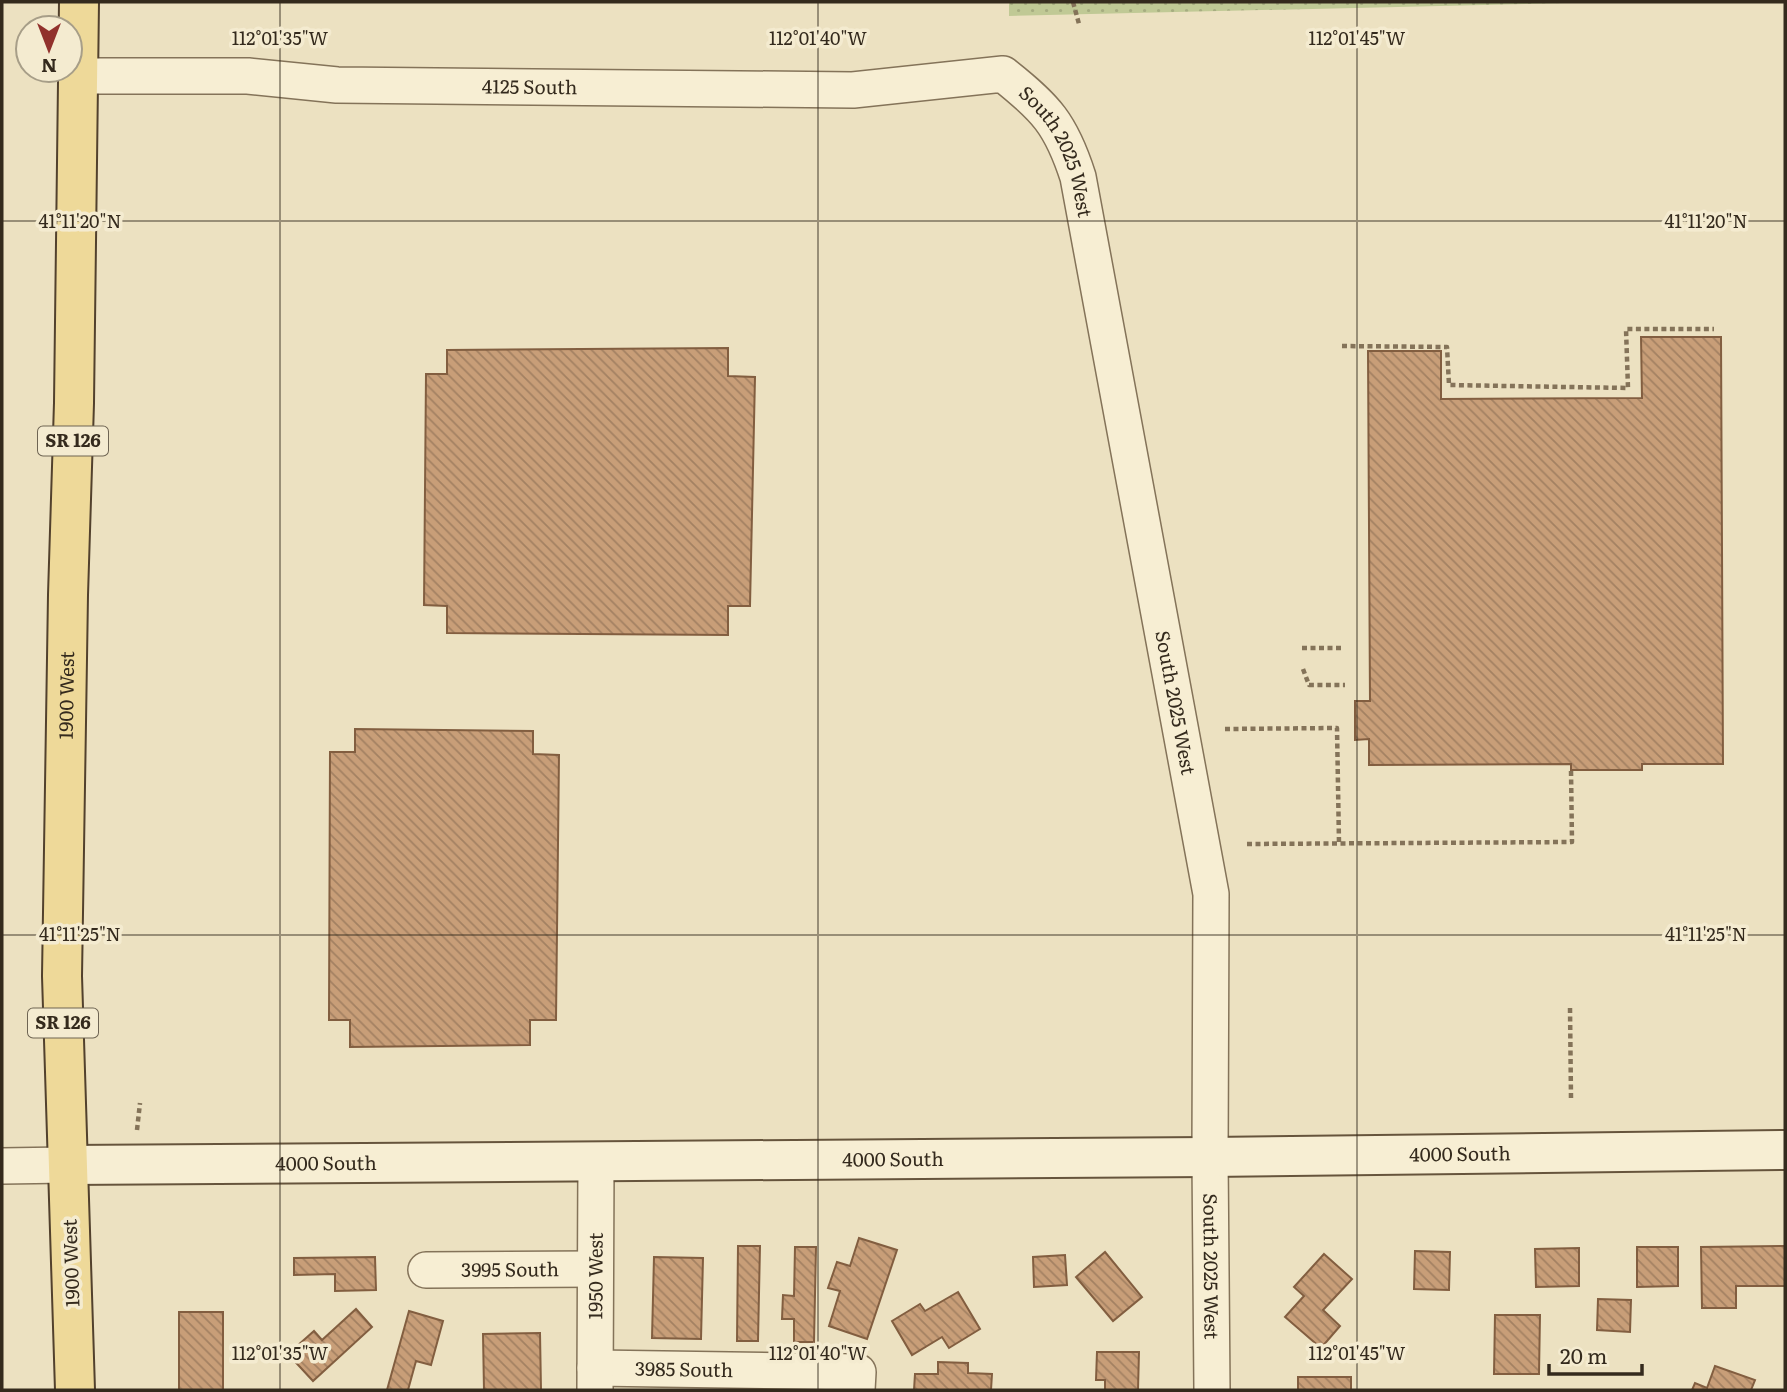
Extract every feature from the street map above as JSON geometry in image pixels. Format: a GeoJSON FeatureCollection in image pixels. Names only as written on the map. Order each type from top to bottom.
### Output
{"type":"FeatureCollection","features":[{"type":"Feature","properties":{"kind":"main road","name":"1900 West"},"geometry":{"type":"LineString","coordinates":[[75,1390],[67,1165],[62,894],[74,403],[78,84]]}},
{"type":"Feature","properties":{"kind":"street","name":"South 2025 West"},"geometry":{"type":"LineString","coordinates":[[978,78],[1003,74],[1029,94],[1055,122],[1068,148],[1077,177],[1211,894],[1212,1390]]}},
{"type":"Feature","properties":{"kind":"street","name":"4125 South"},"geometry":{"type":"LineString","coordinates":[[84,76],[248,76],[337,85],[841,90],[978,78]]}},
{"type":"Feature","properties":{"kind":"street","name":"4000 South"},"geometry":{"type":"LineString","coordinates":[[2,1166],[1785,1150]]}},
{"type":"Feature","properties":{"kind":"street","name":"1950 West"},"geometry":{"type":"LineString","coordinates":[[595,1379],[596,1162]]}},
{"type":"Feature","properties":{"kind":"street","name":"3995 South"},"geometry":{"type":"LineString","coordinates":[[426,1270],[596,1269]]}},
{"type":"Feature","properties":{"kind":"street","name":"3985 South"},"geometry":{"type":"LineString","coordinates":[[595,1379],[858,1381]]}},
{"type":"Feature","properties":{"kind":"path"},"geometry":{"type":"LineString","coordinates":[[1073,2],[1079,24]]}},
{"type":"Feature","properties":{"kind":"path"},"geometry":{"type":"LineString","coordinates":[[1342,346],[1447,347],[1450,385],[1628,388],[1626,329],[1714,329]]}},
{"type":"Feature","properties":{"kind":"path"},"geometry":{"type":"LineString","coordinates":[[1303,648],[1344,648]]}},
{"type":"Feature","properties":{"kind":"path"},"geometry":{"type":"LineString","coordinates":[[1303,669],[1309,685],[1345,685]]}},
{"type":"Feature","properties":{"kind":"path"},"geometry":{"type":"LineString","coordinates":[[1224,729],[1337,728],[1339,843]]}},
{"type":"Feature","properties":{"kind":"path"},"geometry":{"type":"LineString","coordinates":[[1247,844],[1572,842],[1571,770]]}},
{"type":"Feature","properties":{"kind":"path"},"geometry":{"type":"LineString","coordinates":[[1570,1008],[1571,1098]]}},
{"type":"Feature","properties":{"kind":"path"},"geometry":{"type":"LineString","coordinates":[[137,1134],[140,1102]]}},
{"type":"Feature","properties":{"kind":"green space"},"geometry":{"type":"Polygon","coordinates":[[[1009,2],[1606,2],[1009,16],[1009,2]]]}},
{"type":"Feature","properties":{"kind":"building"},"geometry":{"type":"Polygon","coordinates":[[[1641,337],[1721,337],[1723,764],[1642,764],[1642,770],[1571,770],[1571,764],[1369,765],[1369,739],[1355,740],[1355,701],[1370,701],[1368,351],[1441,351],[1441,399],[1642,398],[1641,337]]]}},
{"type":"Feature","properties":{"kind":"building"},"geometry":{"type":"Polygon","coordinates":[[[728,348],[728,376],[755,377],[750,606],[728,606],[728,635],[447,633],[447,606],[424,605],[426,374],[447,374],[447,350],[728,348]]]}},
{"type":"Feature","properties":{"kind":"building"},"geometry":{"type":"Polygon","coordinates":[[[355,729],[533,731],[533,754],[559,755],[556,1020],[530,1020],[530,1045],[350,1047],[350,1020],[329,1020],[330,752],[355,752],[355,729]]]}},
{"type":"Feature","properties":{"kind":"building"},"geometry":{"type":"Polygon","coordinates":[[[859,1238],[897,1250],[867,1339],[829,1326],[840,1291],[828,1288],[837,1262],[850,1266],[859,1238]]]}},
{"type":"Feature","properties":{"kind":"building"},"geometry":{"type":"Polygon","coordinates":[[[738,1246],[760,1246],[758,1341],[737,1341],[738,1246]]]}},
{"type":"Feature","properties":{"kind":"building"},"geometry":{"type":"Polygon","coordinates":[[[1785,1246],[1785,1286],[1736,1286],[1736,1308],[1702,1308],[1701,1247],[1785,1246]]]}},
{"type":"Feature","properties":{"kind":"building"},"geometry":{"type":"Polygon","coordinates":[[[795,1247],[816,1247],[814,1342],[794,1342],[794,1319],[782,1319],[783,1295],[794,1296],[795,1247]]]}},
{"type":"Feature","properties":{"kind":"building"},"geometry":{"type":"Polygon","coordinates":[[[1637,1247],[1678,1247],[1678,1286],[1637,1287],[1637,1247]]]}},
{"type":"Feature","properties":{"kind":"building"},"geometry":{"type":"Polygon","coordinates":[[[1579,1248],[1579,1286],[1536,1287],[1535,1249],[1579,1248]]]}},
{"type":"Feature","properties":{"kind":"building"},"geometry":{"type":"Polygon","coordinates":[[[1415,1251],[1450,1252],[1449,1290],[1414,1289],[1415,1251]]]}},
{"type":"Feature","properties":{"kind":"building"},"geometry":{"type":"Polygon","coordinates":[[[1105,1252],[1142,1297],[1113,1321],[1076,1277],[1105,1252]]]}},
{"type":"Feature","properties":{"kind":"building"},"geometry":{"type":"Polygon","coordinates":[[[1324,1254],[1352,1279],[1323,1310],[1340,1326],[1321,1348],[1285,1317],[1304,1296],[1294,1287],[1324,1254]]]}},
{"type":"Feature","properties":{"kind":"building"},"geometry":{"type":"Polygon","coordinates":[[[1065,1255],[1067,1285],[1034,1287],[1033,1257],[1065,1255]]]}},
{"type":"Feature","properties":{"kind":"building"},"geometry":{"type":"Polygon","coordinates":[[[375,1257],[376,1290],[335,1291],[335,1274],[294,1275],[294,1258],[375,1257]]]}},
{"type":"Feature","properties":{"kind":"building"},"geometry":{"type":"Polygon","coordinates":[[[654,1257],[703,1258],[701,1339],[652,1338],[654,1257]]]}},
{"type":"Feature","properties":{"kind":"building"},"geometry":{"type":"Polygon","coordinates":[[[958,1292],[980,1329],[949,1348],[942,1337],[912,1355],[892,1321],[920,1304],[925,1311],[958,1292]]]}},
{"type":"Feature","properties":{"kind":"building"},"geometry":{"type":"Polygon","coordinates":[[[1598,1299],[1631,1300],[1630,1332],[1597,1330],[1598,1299]]]}},
{"type":"Feature","properties":{"kind":"building"},"geometry":{"type":"Polygon","coordinates":[[[356,1309],[372,1327],[313,1381],[288,1354],[314,1331],[322,1340],[356,1309]]]}},
{"type":"Feature","properties":{"kind":"building"},"geometry":{"type":"Polygon","coordinates":[[[409,1311],[443,1321],[431,1365],[416,1361],[408,1390],[387,1390],[409,1311]]]}},
{"type":"Feature","properties":{"kind":"building"},"geometry":{"type":"Polygon","coordinates":[[[179,1312],[223,1312],[223,1390],[179,1390],[179,1312]]]}},
{"type":"Feature","properties":{"kind":"building"},"geometry":{"type":"Polygon","coordinates":[[[1495,1315],[1540,1315],[1539,1374],[1494,1374],[1495,1315]]]}},
{"type":"Feature","properties":{"kind":"building"},"geometry":{"type":"Polygon","coordinates":[[[540,1333],[541,1390],[484,1390],[483,1334],[540,1333]]]}},
{"type":"Feature","properties":{"kind":"building"},"geometry":{"type":"Polygon","coordinates":[[[1097,1352],[1139,1352],[1138,1390],[1105,1390],[1105,1380],[1096,1380],[1097,1352]]]}},
{"type":"Feature","properties":{"kind":"building"},"geometry":{"type":"Polygon","coordinates":[[[938,1362],[968,1363],[968,1373],[992,1374],[991,1390],[914,1390],[915,1374],[938,1374],[938,1362]]]}},
{"type":"Feature","properties":{"kind":"building"},"geometry":{"type":"Polygon","coordinates":[[[1715,1366],[1755,1380],[1751,1390],[1692,1390],[1695,1383],[1707,1388],[1715,1366]]]}},
{"type":"Feature","properties":{"kind":"building"},"geometry":{"type":"Polygon","coordinates":[[[1298,1377],[1351,1377],[1351,1390],[1298,1390],[1298,1377]]]}}]}
